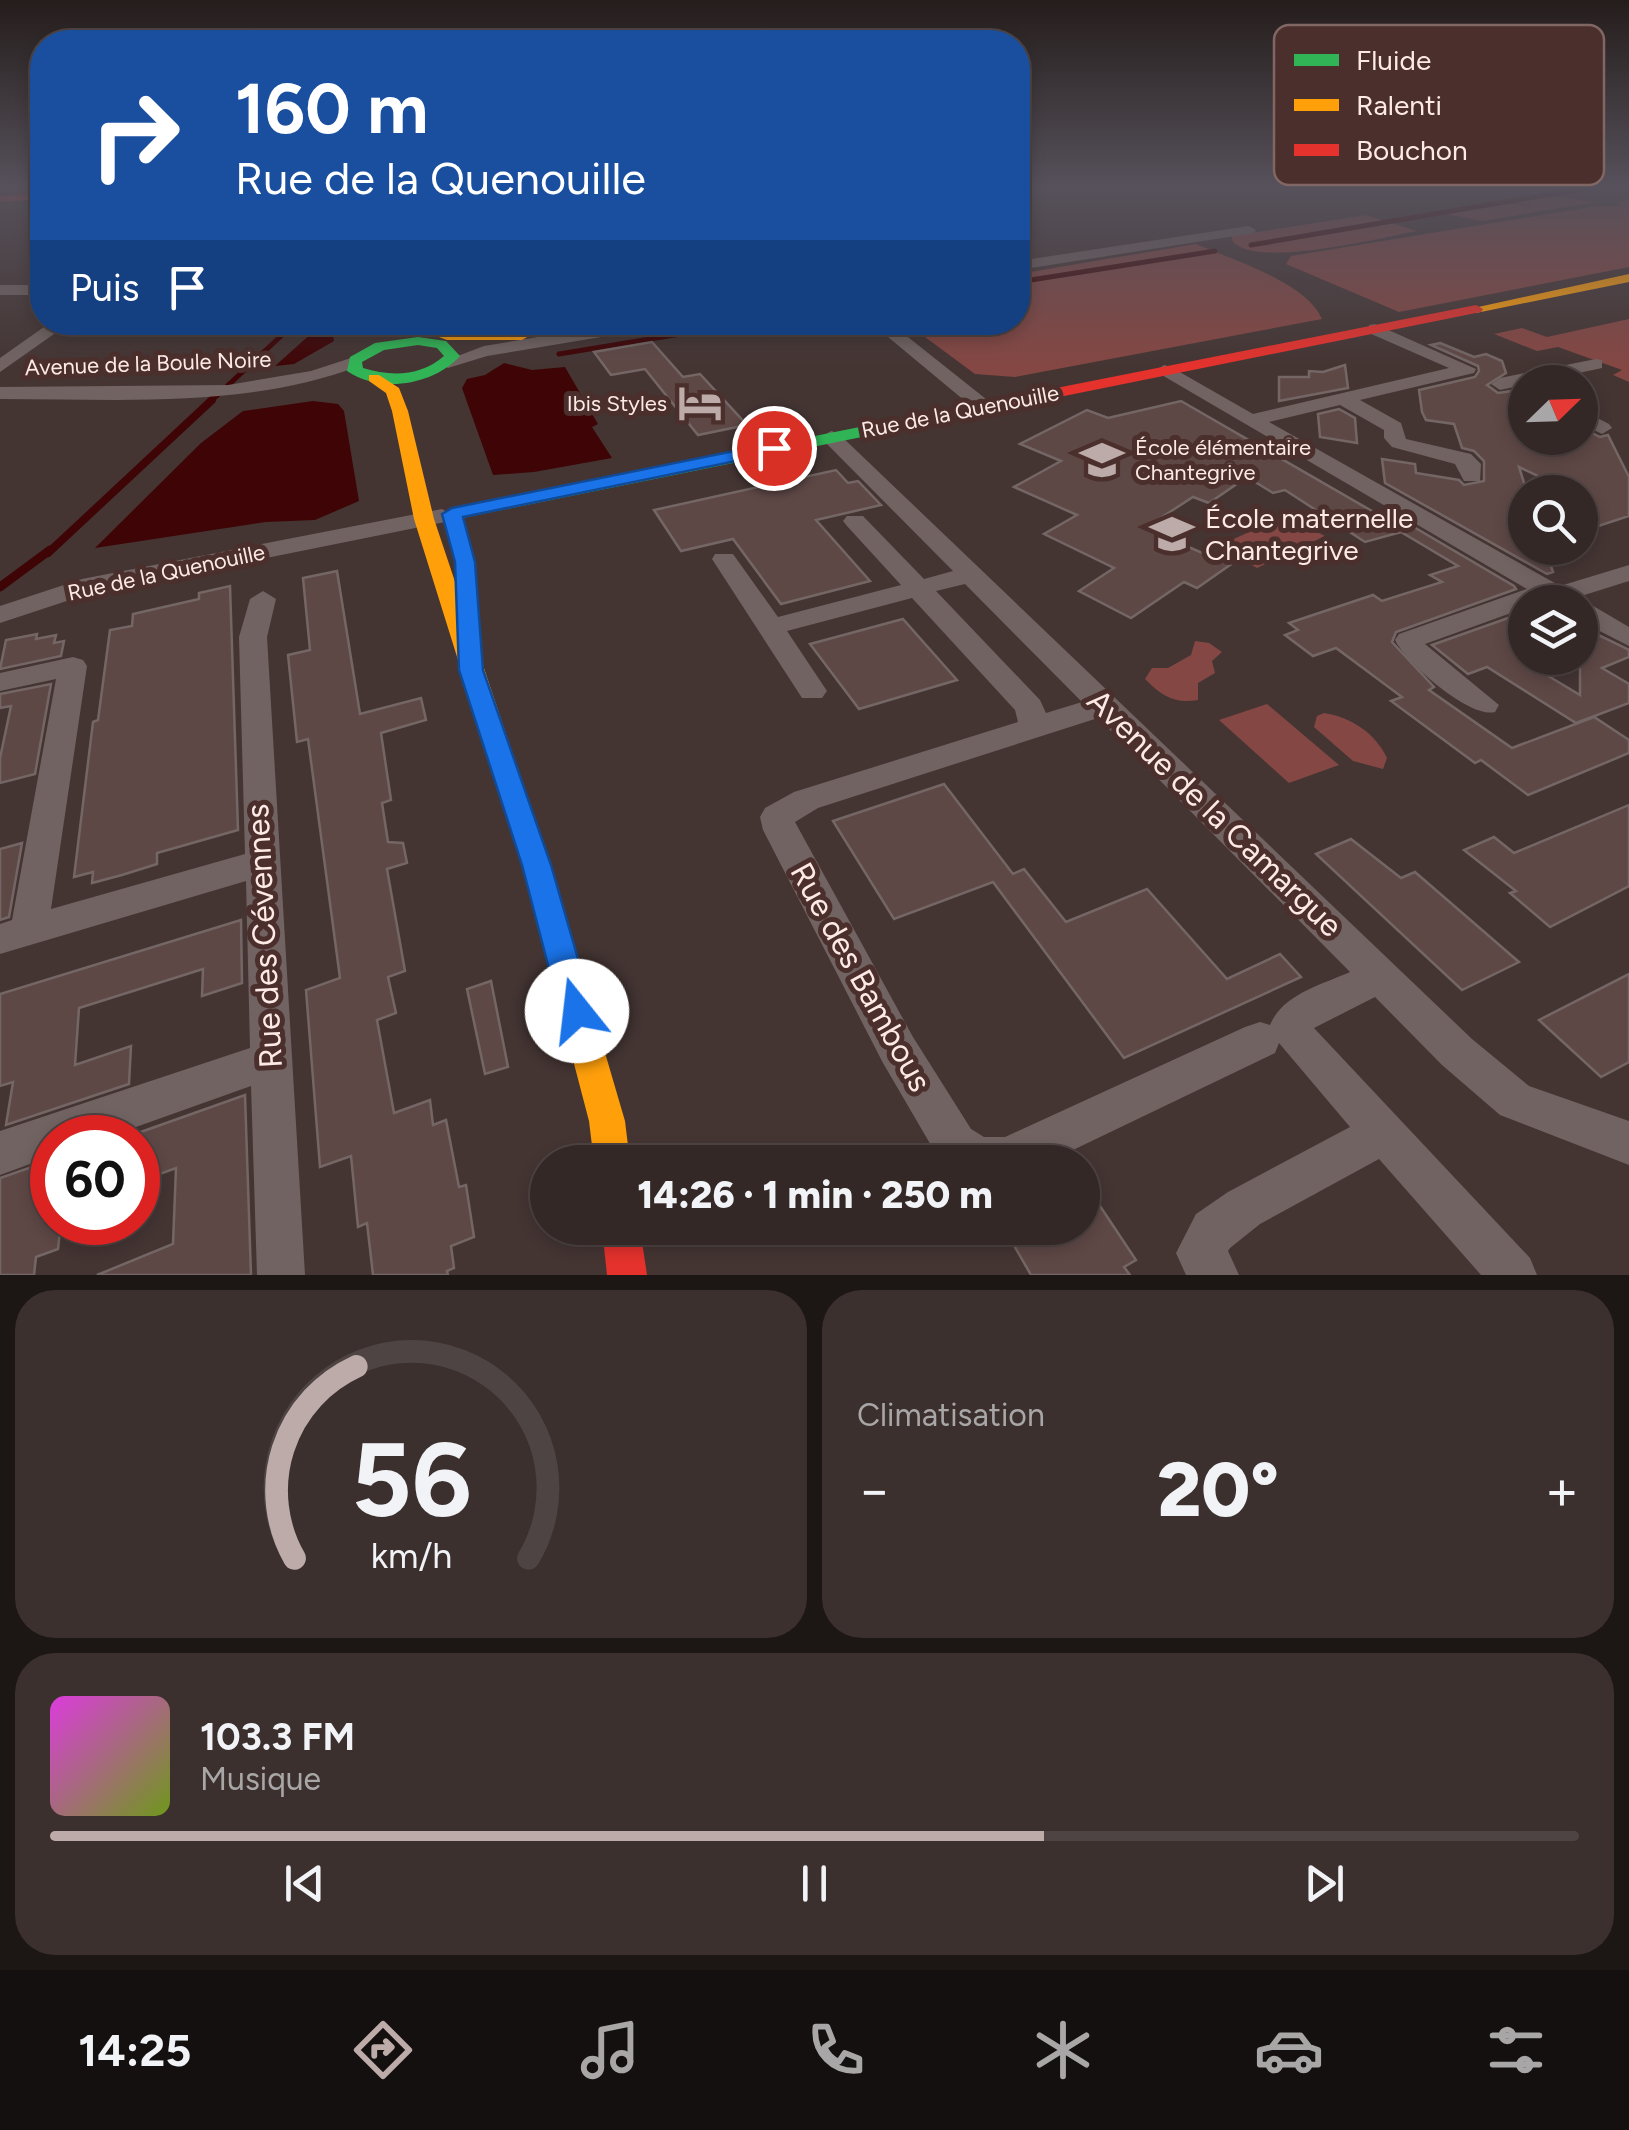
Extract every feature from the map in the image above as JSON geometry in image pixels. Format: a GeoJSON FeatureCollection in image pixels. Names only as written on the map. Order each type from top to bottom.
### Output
{"type":"FeatureCollection","features":[{"type":"Feature","properties":{"kind":"main road","name":"Rue de la Quenouille"},"geometry":{"type":"LineString","coordinates":[[452,513],[1629,278]]}},
{"type":"Feature","properties":{"kind":"main road"},"geometry":{"type":"LineString","coordinates":[[365,366],[376,335]]}},
{"type":"Feature","properties":{"kind":"main road"},"geometry":{"type":"LineString","coordinates":[[437,335],[522,336]]}},
{"type":"Feature","properties":{"kind":"main road"},"geometry":{"type":"LineString","coordinates":[[365,366],[427,338],[424,374],[418,386],[427,425]]}},
{"type":"Feature","properties":{"kind":"main road"},"geometry":{"type":"LineString","coordinates":[[365,366],[424,374]]}},
{"type":"Feature","properties":{"kind":"main road"},"geometry":{"type":"LineString","coordinates":[[365,366],[393,391],[400,411],[424,519],[536,865],[607,1120],[610,1145]]}},
{"type":"Feature","properties":{"kind":"main road"},"geometry":{"type":"LineString","coordinates":[[465,562],[471,670]]}},
{"type":"Feature","properties":{"kind":"main road"},"geometry":{"type":"LineString","coordinates":[[623,1245],[627,1275]]}},
{"type":"Feature","properties":{"kind":"street"},"geometry":{"type":"LineString","coordinates":[[1030,256],[1101,246]]}},
{"type":"Feature","properties":{"kind":"street"},"geometry":{"type":"LineString","coordinates":[[1030,264],[1130,246]]}},
{"type":"Feature","properties":{"kind":"street"},"geometry":{"type":"LineString","coordinates":[[0,290],[30,290]]}},
{"type":"Feature","properties":{"kind":"street"},"geometry":{"type":"LineString","coordinates":[[1375,328],[1508,388]]}},
{"type":"Feature","properties":{"kind":"street"},"geometry":{"type":"LineString","coordinates":[[0,366],[44,335]]}},
{"type":"Feature","properties":{"kind":"street"},"geometry":{"type":"LineString","coordinates":[[522,336],[528,335]]}},
{"type":"Feature","properties":{"kind":"street"},"geometry":{"type":"LineString","coordinates":[[427,338],[484,351],[582,335]]}},
{"type":"Feature","properties":{"kind":"street"},"geometry":{"type":"LineString","coordinates":[[894,335],[984,406]]}},
{"type":"Feature","properties":{"kind":"street"},"geometry":{"type":"LineString","coordinates":[[1500,384],[1596,364]]}},
{"type":"Feature","properties":{"kind":"street","name":"Avenue de la Boule Noire"},"geometry":{"type":"LineString","coordinates":[[0,393],[197,391],[311,378],[365,366]]}},
{"type":"Feature","properties":{"kind":"street"},"geometry":{"type":"LineString","coordinates":[[1253,420],[1467,369]]}},
{"type":"Feature","properties":{"kind":"street"},"geometry":{"type":"LineString","coordinates":[[1164,370],[1537,585]]}},
{"type":"Feature","properties":{"kind":"street"},"geometry":{"type":"LineString","coordinates":[[1342,398],[1384,419],[1394,428],[1394,438],[1399,443],[1463,459],[1470,464],[1472,476]]}},
{"type":"Feature","properties":{"kind":"street"},"geometry":{"type":"LineString","coordinates":[[1598,426],[1602,428]]}},
{"type":"Feature","properties":{"kind":"street","name":"Avenue de la Camargue"},"geometry":{"type":"LineString","coordinates":[[831,437],[1457,1052],[1515,1101],[1629,1143]]}},
{"type":"Feature","properties":{"kind":"street","name":"Rue de la Quenouille"},"geometry":{"type":"LineString","coordinates":[[0,615],[82,587],[452,513]]}},
{"type":"Feature","properties":{"kind":"street"},"geometry":{"type":"LineString","coordinates":[[855,520],[1028,707],[1035,727]]}},
{"type":"Feature","properties":{"kind":"street"},"geometry":{"type":"LineString","coordinates":[[724,559],[812,691]]}},
{"type":"Feature","properties":{"kind":"street"},"geometry":{"type":"LineString","coordinates":[[1598,585],[1629,572]]}},
{"type":"Feature","properties":{"kind":"street"},"geometry":{"type":"LineString","coordinates":[[771,627],[972,574]]}},
{"type":"Feature","properties":{"kind":"street","name":"Rue des Cévennes"},"geometry":{"type":"LineString","coordinates":[[263,599],[252,637],[281,1275]]}},
{"type":"Feature","properties":{"kind":"street"},"geometry":{"type":"LineString","coordinates":[[1484,705],[1414,650],[1409,640],[1508,614]]}},
{"type":"Feature","properties":{"kind":"street"},"geometry":{"type":"LineString","coordinates":[[1598,620],[1629,638]]}},
{"type":"Feature","properties":{"kind":"street"},"geometry":{"type":"LineString","coordinates":[[0,682],[73,666],[15,935],[260,863]]}},
{"type":"Feature","properties":{"kind":"street","name":"Rue des Bambous"},"geometry":{"type":"LineString","coordinates":[[1105,706],[806,800],[777,817],[780,830],[898,1050],[955,1144],[978,1159],[1007,1159],[1260,1040]]}},
{"type":"Feature","properties":{"kind":"street"},"geometry":{"type":"LineString","coordinates":[[1382,976],[1305,1012],[1290,1024],[1299,1040],[1513,1275]]}},
{"type":"Feature","properties":{"kind":"street"},"geometry":{"type":"LineString","coordinates":[[0,1153],[270,1060]]}},
{"type":"Feature","properties":{"kind":"street"},"geometry":{"type":"LineString","coordinates":[[1215,1275],[1200,1253],[1213,1231],[1244,1208],[1384,1132]]}},
{"type":"Feature","properties":{"kind":"shaded area"},"geometry":{"type":"Polygon","coordinates":[[[1181,246],[1202,246],[1285,283],[1314,306],[1322,319],[1015,377],[975,374],[922,335],[1030,335],[1030,272],[1181,246]]]}},
{"type":"Feature","properties":{"kind":"shaded area"},"geometry":{"type":"Polygon","coordinates":[[[1241,246],[1336,246],[1289,252],[1241,246]]]}},
{"type":"Feature","properties":{"kind":"shaded area"},"geometry":{"type":"Polygon","coordinates":[[[1349,246],[1629,246],[1629,267],[1399,312],[1286,264],[1291,256],[1349,246]]]}},
{"type":"Feature","properties":{"kind":"shaded area"},"geometry":{"type":"Polygon","coordinates":[[[1629,319],[1629,382],[1613,375],[1622,370],[1558,347],[1537,351],[1494,334],[1522,328],[1547,337],[1629,319]]]}},
{"type":"Feature","properties":{"kind":"shaded area"},"geometry":{"type":"Polygon","coordinates":[[[310,335],[333,335],[334,341],[294,364],[275,366],[310,335]]]}},
{"type":"Feature","properties":{"kind":"shaded area"},"geometry":{"type":"Polygon","coordinates":[[[504,363],[532,370],[565,367],[598,424],[592,427],[612,458],[493,475],[462,388],[467,379],[485,375],[504,363]]]}},
{"type":"Feature","properties":{"kind":"shaded area"},"geometry":{"type":"Polygon","coordinates":[[[313,401],[338,404],[344,411],[359,501],[315,520],[266,522],[95,548],[201,443],[243,411],[313,401]]]}},
{"type":"Feature","properties":{"kind":"shaded area"},"geometry":{"type":"Polygon","coordinates":[[[1285,516],[1325,536],[1257,568],[1218,546],[1285,516]]]}},
{"type":"Feature","properties":{"kind":"shaded area"},"geometry":{"type":"Polygon","coordinates":[[[1195,641],[1209,643],[1222,652],[1212,661],[1215,673],[1198,683],[1198,700],[1169,697],[1145,679],[1152,668],[1168,668],[1191,655],[1195,641]]]}},
{"type":"Feature","properties":{"kind":"shaded area"},"geometry":{"type":"Polygon","coordinates":[[[1267,704],[1339,765],[1289,783],[1219,720],[1267,704]]]}},
{"type":"Feature","properties":{"kind":"shaded area"},"geometry":{"type":"Polygon","coordinates":[[[1324,713],[1353,722],[1369,734],[1387,758],[1383,769],[1353,761],[1314,727],[1317,716],[1324,713]]]}},
{"type":"Feature","properties":{"kind":"building"},"geometry":{"type":"Polygon","coordinates":[[[652,342],[683,377],[700,374],[747,425],[698,435],[645,369],[611,375],[594,352],[652,342]]]}},
{"type":"Feature","properties":{"kind":"building"},"geometry":{"type":"Polygon","coordinates":[[[1440,343],[1474,357],[1486,354],[1502,361],[1506,373],[1487,385],[1498,393],[1508,392],[1508,455],[1598,455],[1598,436],[1608,435],[1629,477],[1629,516],[1598,526],[1598,475],[1536,475],[1519,467],[1522,475],[1508,475],[1508,552],[1385,483],[1382,459],[1415,464],[1416,473],[1459,480],[1464,485],[1484,481],[1484,461],[1474,451],[1462,448],[1454,424],[1426,420],[1419,390],[1475,377],[1478,366],[1431,345],[1440,343]]]}},
{"type":"Feature","properties":{"kind":"building"},"geometry":{"type":"Polygon","coordinates":[[[1345,365],[1348,388],[1279,401],[1279,377],[1309,377],[1309,371],[1323,372],[1345,365]]]}},
{"type":"Feature","properties":{"kind":"building"},"geometry":{"type":"Polygon","coordinates":[[[1181,401],[1391,522],[1390,513],[1512,585],[1508,585],[1508,592],[1396,632],[1392,642],[1434,687],[1429,690],[1512,748],[1594,717],[1629,740],[1629,753],[1528,795],[1481,760],[1475,763],[1391,701],[1402,697],[1336,648],[1313,656],[1285,635],[1298,630],[1289,623],[1373,595],[1382,601],[1442,582],[1430,575],[1458,566],[1401,532],[1365,542],[1285,490],[1273,493],[1247,477],[1209,503],[1193,497],[1145,528],[1230,565],[1197,588],[1184,582],[1131,618],[1079,591],[1114,568],[1044,534],[1077,515],[1014,487],[1061,461],[1020,444],[1087,410],[1108,418],[1181,401]]]}},
{"type":"Feature","properties":{"kind":"building"},"geometry":{"type":"Polygon","coordinates":[[[1339,409],[1355,418],[1357,443],[1320,437],[1318,414],[1339,409]]]}},
{"type":"Feature","properties":{"kind":"building"},"geometry":{"type":"Polygon","coordinates":[[[836,470],[848,483],[858,481],[881,505],[816,520],[870,581],[781,604],[733,539],[681,551],[654,510],[836,470]]]}},
{"type":"Feature","properties":{"kind":"building"},"geometry":{"type":"Polygon","coordinates":[[[1531,565],[1551,565],[1553,572],[1547,574],[1531,565]]]}},
{"type":"Feature","properties":{"kind":"building"},"geometry":{"type":"Polygon","coordinates":[[[337,571],[360,714],[421,698],[426,720],[381,733],[391,800],[382,803],[388,842],[403,843],[407,863],[387,869],[405,971],[388,977],[396,1013],[377,1020],[394,1113],[430,1100],[433,1125],[446,1120],[459,1187],[466,1185],[474,1237],[451,1246],[454,1268],[447,1271],[448,1275],[373,1275],[367,1223],[358,1227],[351,1156],[320,1167],[306,990],[340,978],[308,739],[297,742],[288,655],[310,650],[303,578],[337,571]]]}},
{"type":"Feature","properties":{"kind":"building"},"geometry":{"type":"Polygon","coordinates":[[[230,586],[238,830],[157,853],[157,864],[122,875],[92,883],[93,872],[74,877],[93,722],[98,720],[110,630],[132,626],[133,614],[199,599],[199,593],[230,586]]]}},
{"type":"Feature","properties":{"kind":"building"},"geometry":{"type":"Polygon","coordinates":[[[1508,618],[1508,675],[1547,675],[1580,695],[1580,675],[1598,675],[1598,635],[1629,650],[1629,657],[1602,668],[1629,684],[1629,703],[1576,723],[1487,667],[1468,674],[1432,645],[1508,618]]]}},
{"type":"Feature","properties":{"kind":"building"},"geometry":{"type":"Polygon","coordinates":[[[903,619],[957,680],[859,709],[810,644],[903,619]]]}},
{"type":"Feature","properties":{"kind":"building"},"geometry":{"type":"Polygon","coordinates":[[[37,634],[36,639],[56,635],[54,643],[64,641],[61,656],[0,669],[6,640],[37,634]]]}},
{"type":"Feature","properties":{"kind":"building"},"geometry":{"type":"Polygon","coordinates":[[[51,684],[35,774],[0,783],[0,758],[11,706],[0,708],[0,694],[51,684]]]}},
{"type":"Feature","properties":{"kind":"building"},"geometry":{"type":"Polygon","coordinates":[[[944,784],[1013,874],[1024,869],[1066,922],[1147,889],[1227,979],[1280,954],[1301,977],[1124,1058],[993,882],[894,919],[833,821],[944,784]]]}},
{"type":"Feature","properties":{"kind":"building"},"geometry":{"type":"Polygon","coordinates":[[[1629,805],[1629,886],[1550,927],[1510,893],[1516,891],[1464,850],[1494,837],[1514,853],[1629,805]]]}},
{"type":"Feature","properties":{"kind":"building"},"geometry":{"type":"Polygon","coordinates":[[[1351,839],[1401,878],[1415,872],[1519,962],[1462,990],[1316,854],[1351,839]]]}},
{"type":"Feature","properties":{"kind":"building"},"geometry":{"type":"Polygon","coordinates":[[[22,843],[9,917],[0,920],[0,849],[22,843]]]}},
{"type":"Feature","properties":{"kind":"building"},"geometry":{"type":"Polygon","coordinates":[[[241,920],[242,983],[202,996],[203,969],[79,1008],[75,1065],[131,1046],[129,1084],[6,1125],[13,1082],[0,1086],[0,994],[241,920]]]}},
{"type":"Feature","properties":{"kind":"building"},"geometry":{"type":"Polygon","coordinates":[[[1629,974],[1629,1062],[1601,1077],[1539,1020],[1629,974]]]}},
{"type":"Feature","properties":{"kind":"building"},"geometry":{"type":"Polygon","coordinates":[[[491,981],[508,1067],[485,1074],[467,989],[491,981]]]}},
{"type":"Feature","properties":{"kind":"building"},"geometry":{"type":"Polygon","coordinates":[[[245,1095],[251,1275],[97,1275],[173,1244],[176,1168],[160,1174],[160,1125],[245,1095]]]}},
{"type":"Feature","properties":{"kind":"building"},"geometry":{"type":"Polygon","coordinates":[[[30,1168],[30,1245],[58,1245],[58,1249],[36,1257],[34,1275],[0,1275],[0,1178],[30,1168]]]}},
{"type":"Feature","properties":{"kind":"building"},"geometry":{"type":"Polygon","coordinates":[[[1100,1206],[1136,1260],[1124,1267],[1130,1275],[1031,1275],[1014,1245],[1100,1245],[1100,1206]]]}},
{"type":"Feature","properties":{"kind":"waterway"},"geometry":{"type":"LineString","coordinates":[[1030,280],[1215,251]]}},
{"type":"Feature","properties":{"kind":"waterway"},"geometry":{"type":"LineString","coordinates":[[209,403],[282,335]]}},
{"type":"Feature","properties":{"kind":"waterway"},"geometry":{"type":"LineString","coordinates":[[559,354],[674,335]]}},
{"type":"Feature","properties":{"kind":"waterway"},"geometry":{"type":"LineString","coordinates":[[48,553],[212,400]]}},
{"type":"Feature","properties":{"kind":"waterway"},"geometry":{"type":"LineString","coordinates":[[0,587],[50,550]]}},
{"type":"Feature","properties":{"kind":"traffic: fast"},"geometry":{"type":"LineString","coordinates":[[418,341],[441,344],[453,356],[431,371],[407,378],[381,378],[355,371],[355,360],[380,346],[418,341]]}},
{"type":"Feature","properties":{"kind":"traffic: fast"},"geometry":{"type":"LineString","coordinates":[[452,514],[905,423]]}},
{"type":"Feature","properties":{"kind":"traffic: slow"},"geometry":{"type":"LineString","coordinates":[[1476,309],[1629,278]]}},
{"type":"Feature","properties":{"kind":"traffic: slow"},"geometry":{"type":"LineString","coordinates":[[445,335],[522,336]]}},
{"type":"Feature","properties":{"kind":"traffic: slow"},"geometry":{"type":"LineString","coordinates":[[374,378],[393,391],[400,411],[424,519],[536,865],[607,1121],[610,1145]]}},
{"type":"Feature","properties":{"kind":"traffic: jam"},"geometry":{"type":"LineString","coordinates":[[905,423],[1476,309]]}},
{"type":"Feature","properties":{"kind":"traffic: jam"},"geometry":{"type":"LineString","coordinates":[[623,1245],[627,1275]]}},
{"type":"Feature","properties":{"kind":"place","name":"Ibis Styles"},"geometry":{"type":"Point","coordinates":[700,403]}},
{"type":"Feature","properties":{"kind":"place","name":"École élémentaire Chantegrive"},"geometry":{"type":"Point","coordinates":[1102,460]}},
{"type":"Feature","properties":{"kind":"place","name":"École maternelle Chantegrive"},"geometry":{"type":"Point","coordinates":[1172,534]}},
{"type":"Feature","properties":{"kind":"route"},"geometry":{"type":"LineString","coordinates":[[577,1011],[536,865],[471,670],[465,562],[452,514],[774,448]]}}]}
